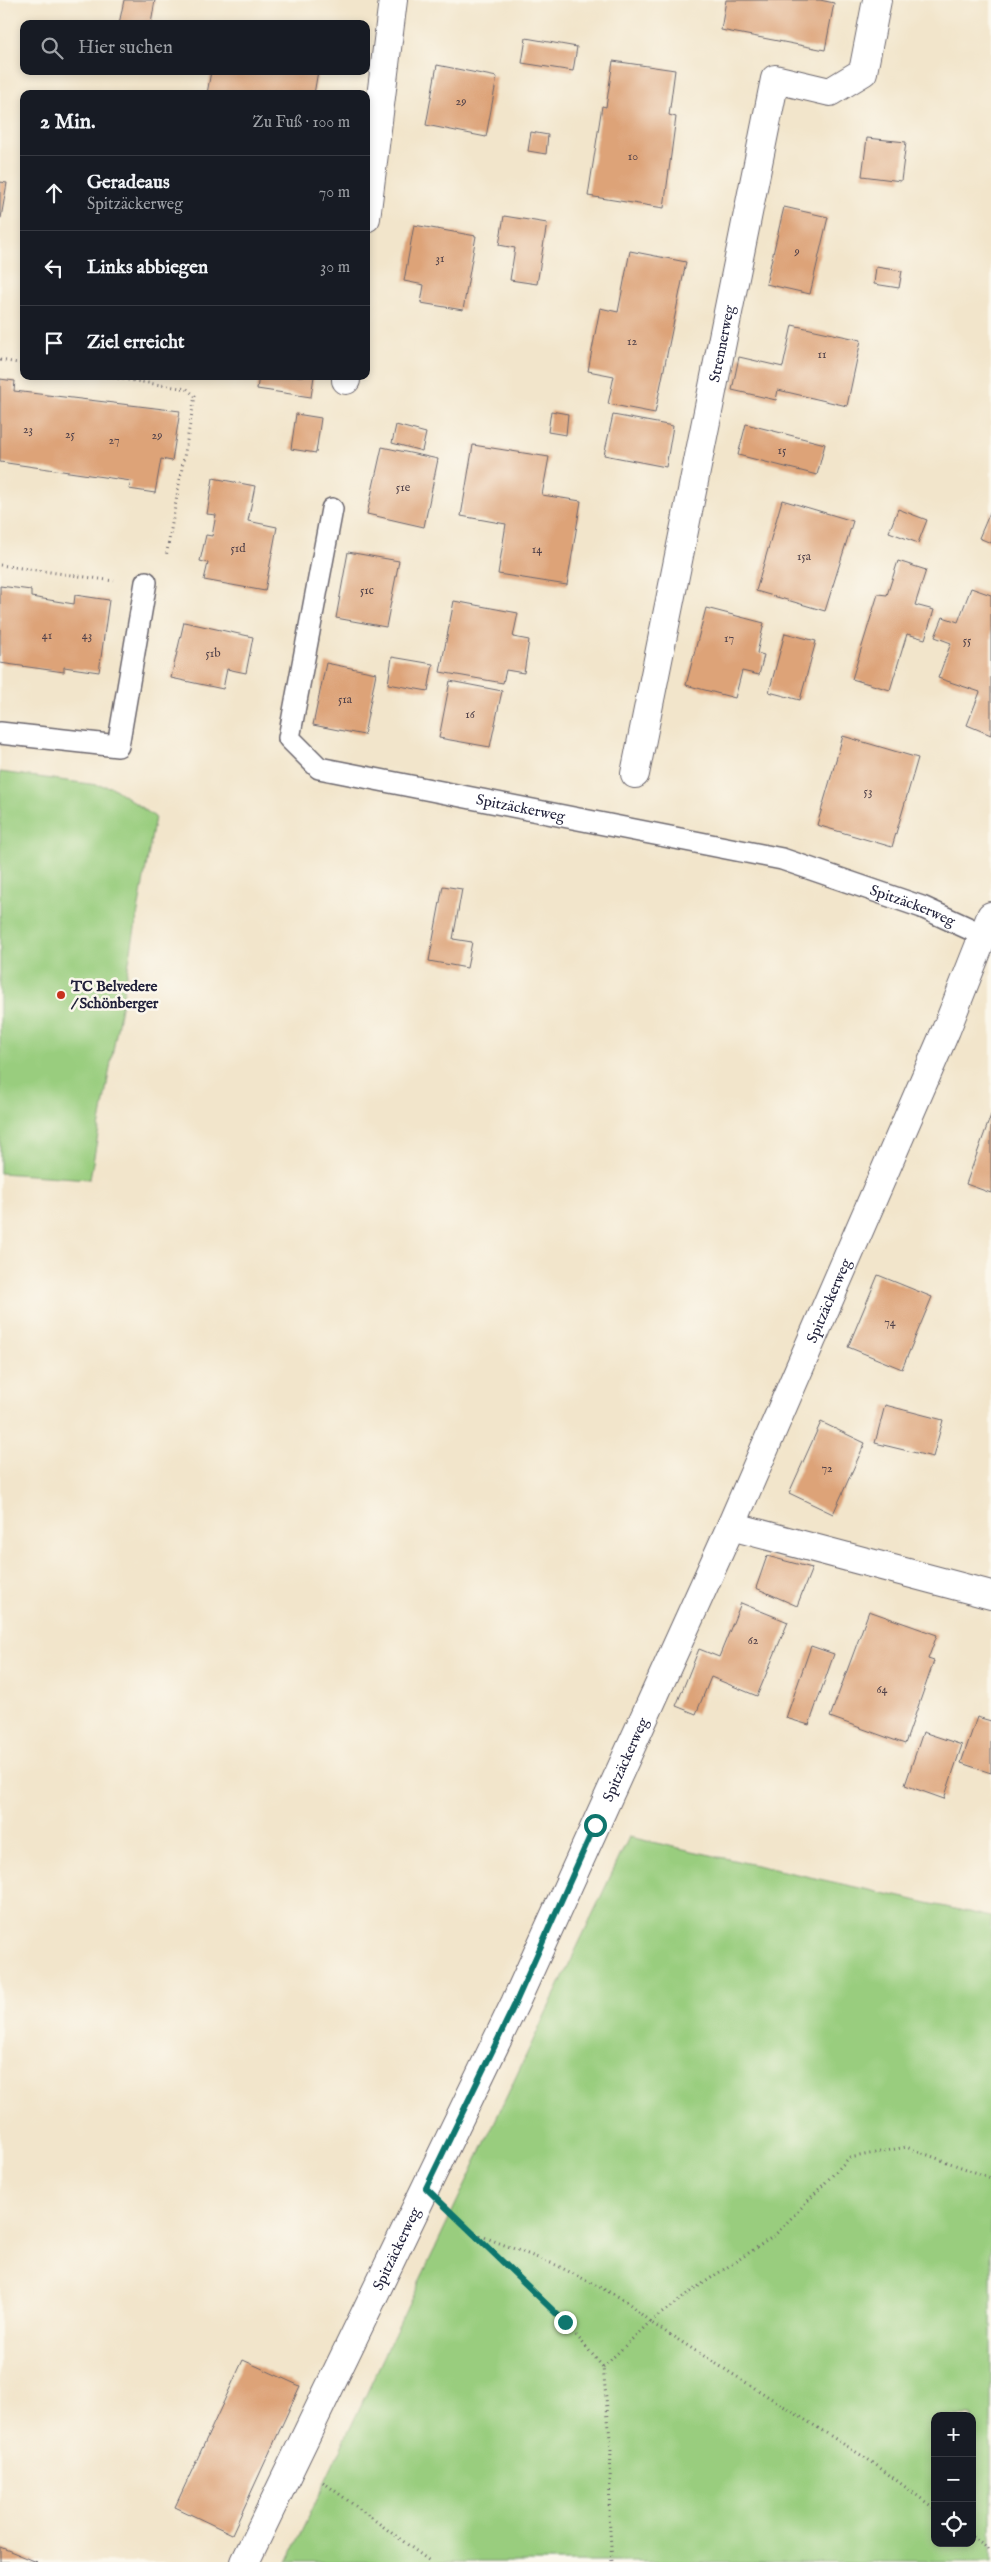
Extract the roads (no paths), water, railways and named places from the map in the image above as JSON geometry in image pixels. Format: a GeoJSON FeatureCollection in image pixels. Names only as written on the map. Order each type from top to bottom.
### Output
{"type":"FeatureCollection","features":[{"type":"Feature","properties":{"kind":"street"},"geometry":{"type":"LineString","coordinates":[[370,186],[393,0]]}},
{"type":"Feature","properties":{"kind":"street","name":"Strennerweg"},"geometry":{"type":"LineString","coordinates":[[635,774],[775,79],[830,92],[863,72],[877,0]]}},
{"type":"Feature","properties":{"kind":"street","name":"Spitzäckerweg"},"geometry":{"type":"LineString","coordinates":[[245,2562],[515,2004],[731,1526],[946,1030],[987,926]]}},
{"type":"Feature","properties":{"kind":"street"},"geometry":{"type":"LineString","coordinates":[[731,1526],[991,1595]]}},
{"type":"Feature","properties":{"kind":"lane","name":"Spitzäckerweg"},"geometry":{"type":"LineString","coordinates":[[332,509],[290,738],[319,768],[782,859],[922,907],[987,926]]}},
{"type":"Feature","properties":{"kind":"lane"},"geometry":{"type":"LineString","coordinates":[[0,733],[118,746],[146,582]]}},
{"type":"Feature","properties":{"kind":"place","name":"TC Belvedere / Schönberger"},"geometry":{"type":"Point","coordinates":[61,995]}}]}
